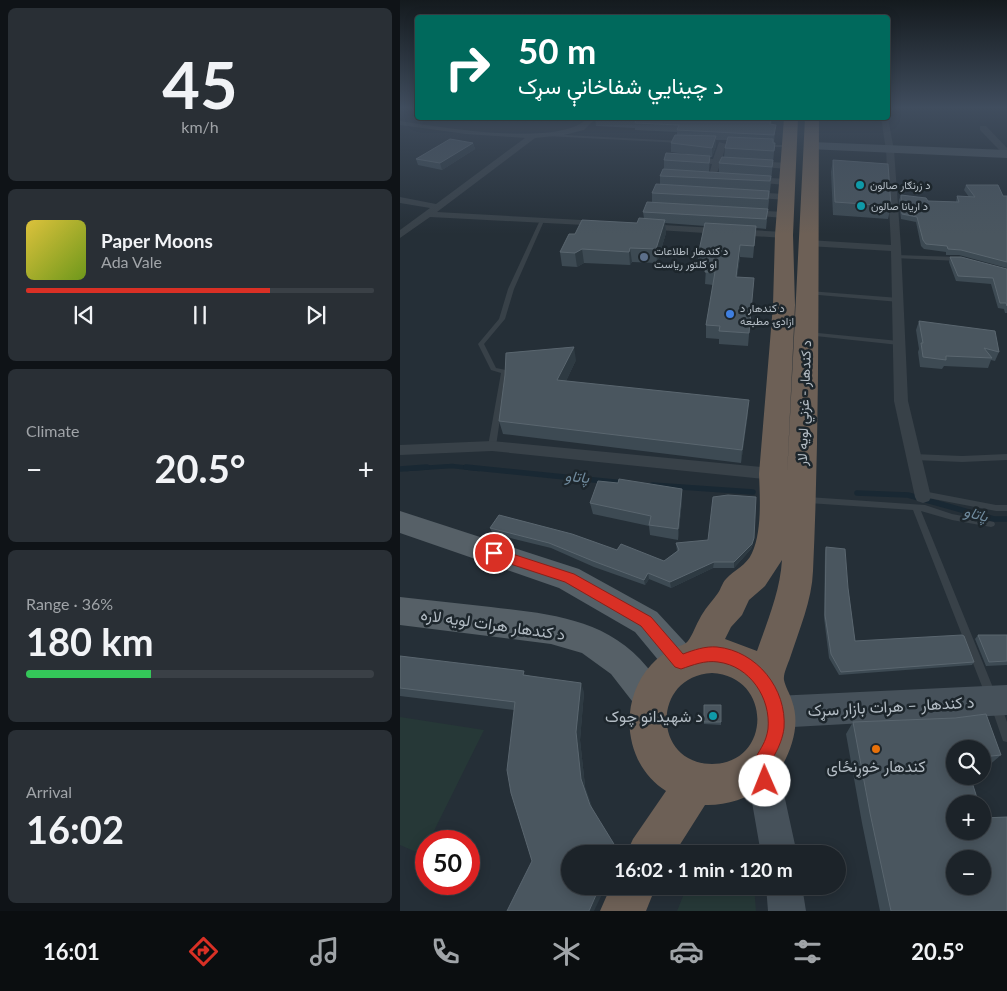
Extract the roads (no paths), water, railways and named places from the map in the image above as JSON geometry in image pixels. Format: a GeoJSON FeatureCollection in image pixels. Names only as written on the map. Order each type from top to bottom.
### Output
{"type":"FeatureCollection","features":[{"type":"Feature","properties":{"kind":"highway","name":"د کندهار - غزني لويه لار"},"geometry":{"type":"LineString","coordinates":[[690,659],[719,616],[730,604],[737,590],[754,576],[767,558],[772,533],[775,501],[773,474],[784,305],[791,150]]}},
{"type":"Feature","properties":{"kind":"highway","name":"د کندهار - غزني لويه لار"},"geometry":{"type":"LineString","coordinates":[[770,698],[796,574],[801,500],[808,244],[790,184],[801,150]]}},
{"type":"Feature","properties":{"kind":"highway"},"geometry":{"type":"LineString","coordinates":[[718,654],[736,659],[752,669],[770,698],[776,730],[771,747],[761,762],[743,778],[720,786],[695,784],[671,771],[654,750],[648,724],[651,698],[658,683],[668,671],[690,659],[718,654]]}},
{"type":"Feature","properties":{"kind":"highway"},"geometry":{"type":"LineString","coordinates":[[654,845],[695,784]]}},
{"type":"Feature","properties":{"kind":"highway"},"geometry":{"type":"LineString","coordinates":[[623,911],[630,895]]}},
{"type":"Feature","properties":{"kind":"main road"},"geometry":{"type":"LineString","coordinates":[[790,184],[890,150],[1007,154]]}},
{"type":"Feature","properties":{"kind":"main road"},"geometry":{"type":"LineString","coordinates":[[400,522],[569,578],[646,622],[690,659]]}},
{"type":"Feature","properties":{"kind":"main road","name":"د کندهار هرات لویه لاره"},"geometry":{"type":"LineString","coordinates":[[400,611],[551,629],[591,641],[622,662],[651,698]]}},
{"type":"Feature","properties":{"kind":"main road","name":"د کندهار – هرات بازار سړک"},"geometry":{"type":"LineString","coordinates":[[770,698],[1000,701]]}},
{"type":"Feature","properties":{"kind":"main road"},"geometry":{"type":"LineString","coordinates":[[761,762],[777,845]]}},
{"type":"Feature","properties":{"kind":"main road"},"geometry":{"type":"LineString","coordinates":[[785,895],[787,911]]}},
{"type":"Feature","properties":{"kind":"street"},"geometry":{"type":"LineString","coordinates":[[400,235],[518,150]]}},
{"type":"Feature","properties":{"kind":"street"},"geometry":{"type":"LineString","coordinates":[[713,177],[720,150]]}},
{"type":"Feature","properties":{"kind":"street"},"geometry":{"type":"LineString","coordinates":[[890,150],[899,300],[901,401],[922,502]]}},
{"type":"Feature","properties":{"kind":"street"},"geometry":{"type":"LineString","coordinates":[[677,159],[716,161],[790,184]]}},
{"type":"Feature","properties":{"kind":"street"},"geometry":{"type":"LineString","coordinates":[[738,179],[790,184]]}},
{"type":"Feature","properties":{"kind":"street"},"geometry":{"type":"LineString","coordinates":[[735,194],[790,184]]}},
{"type":"Feature","properties":{"kind":"street"},"geometry":{"type":"LineString","coordinates":[[732,212],[790,184]]}},
{"type":"Feature","properties":{"kind":"street"},"geometry":{"type":"LineString","coordinates":[[630,226],[700,225],[790,184]]}},
{"type":"Feature","properties":{"kind":"street"},"geometry":{"type":"LineString","coordinates":[[400,200],[438,207]]}},
{"type":"Feature","properties":{"kind":"street"},"geometry":{"type":"LineString","coordinates":[[429,214],[611,225]]}},
{"type":"Feature","properties":{"kind":"street"},"geometry":{"type":"LineString","coordinates":[[808,244],[896,252]]}},
{"type":"Feature","properties":{"kind":"street"},"geometry":{"type":"LineString","coordinates":[[400,450],[492,446],[773,474]]}},
{"type":"Feature","properties":{"kind":"lane"},"geometry":{"type":"LineString","coordinates":[[762,150],[790,184]]}},
{"type":"Feature","properties":{"kind":"lane"},"geometry":{"type":"LineString","coordinates":[[492,446],[504,372],[494,369],[480,344],[502,319],[511,289],[542,221]]}},
{"type":"Feature","properties":{"kind":"lane"},"geometry":{"type":"LineString","coordinates":[[896,252],[966,261]]}},
{"type":"Feature","properties":{"kind":"lane"},"geometry":{"type":"LineString","coordinates":[[807,293],[899,300]]}},
{"type":"Feature","properties":{"kind":"lane"},"geometry":{"type":"LineString","coordinates":[[806,334],[900,343]]}},
{"type":"Feature","properties":{"kind":"lane"},"geometry":{"type":"LineString","coordinates":[[914,457],[962,459],[1007,457]]}},
{"type":"Feature","properties":{"kind":"lane"},"geometry":{"type":"LineString","coordinates":[[801,500],[922,502],[1007,508]]}},
{"type":"Feature","properties":{"kind":"lane"},"geometry":{"type":"LineString","coordinates":[[922,502],[952,517],[991,524]]}},
{"type":"Feature","properties":{"kind":"lane"},"geometry":{"type":"LineString","coordinates":[[922,502],[1000,701],[1007,737]]}},
{"type":"Feature","properties":{"kind":"waterway","name":"پاتاو"},"geometry":{"type":"LineString","coordinates":[[406,469],[452,466],[479,469]]}},
{"type":"Feature","properties":{"kind":"waterway","name":"پاتاو"},"geometry":{"type":"LineString","coordinates":[[400,469],[427,467]]}},
{"type":"Feature","properties":{"kind":"waterway","name":"پاتاو"},"geometry":{"type":"LineString","coordinates":[[466,467],[624,483]]}},
{"type":"Feature","properties":{"kind":"waterway","name":"پاتاو"},"geometry":{"type":"LineString","coordinates":[[652,485],[753,492]]}},
{"type":"Feature","properties":{"kind":"waterway","name":"پاتاو"},"geometry":{"type":"LineString","coordinates":[[857,493],[908,495],[994,519],[1007,519]]}},
{"type":"Feature","properties":{"kind":"place","name":"د زرنګار صالون"},"geometry":{"type":"Point","coordinates":[860,185]}},
{"type":"Feature","properties":{"kind":"place","name":"د اریانا صالون"},"geometry":{"type":"Point","coordinates":[861,206]}},
{"type":"Feature","properties":{"kind":"place","name":"د کندهار اطلاعات او کلتور رياست"},"geometry":{"type":"Point","coordinates":[644,257]}},
{"type":"Feature","properties":{"kind":"place","name":"د کندهار د ازادۍ مطبعه"},"geometry":{"type":"Point","coordinates":[730,314]}},
{"type":"Feature","properties":{"kind":"place","name":"د شهيدانو چوک"},"geometry":{"type":"Point","coordinates":[713,716]}},
{"type":"Feature","properties":{"kind":"place","name":"کندهار خوړنځای"},"geometry":{"type":"Point","coordinates":[876,749]}}]}
